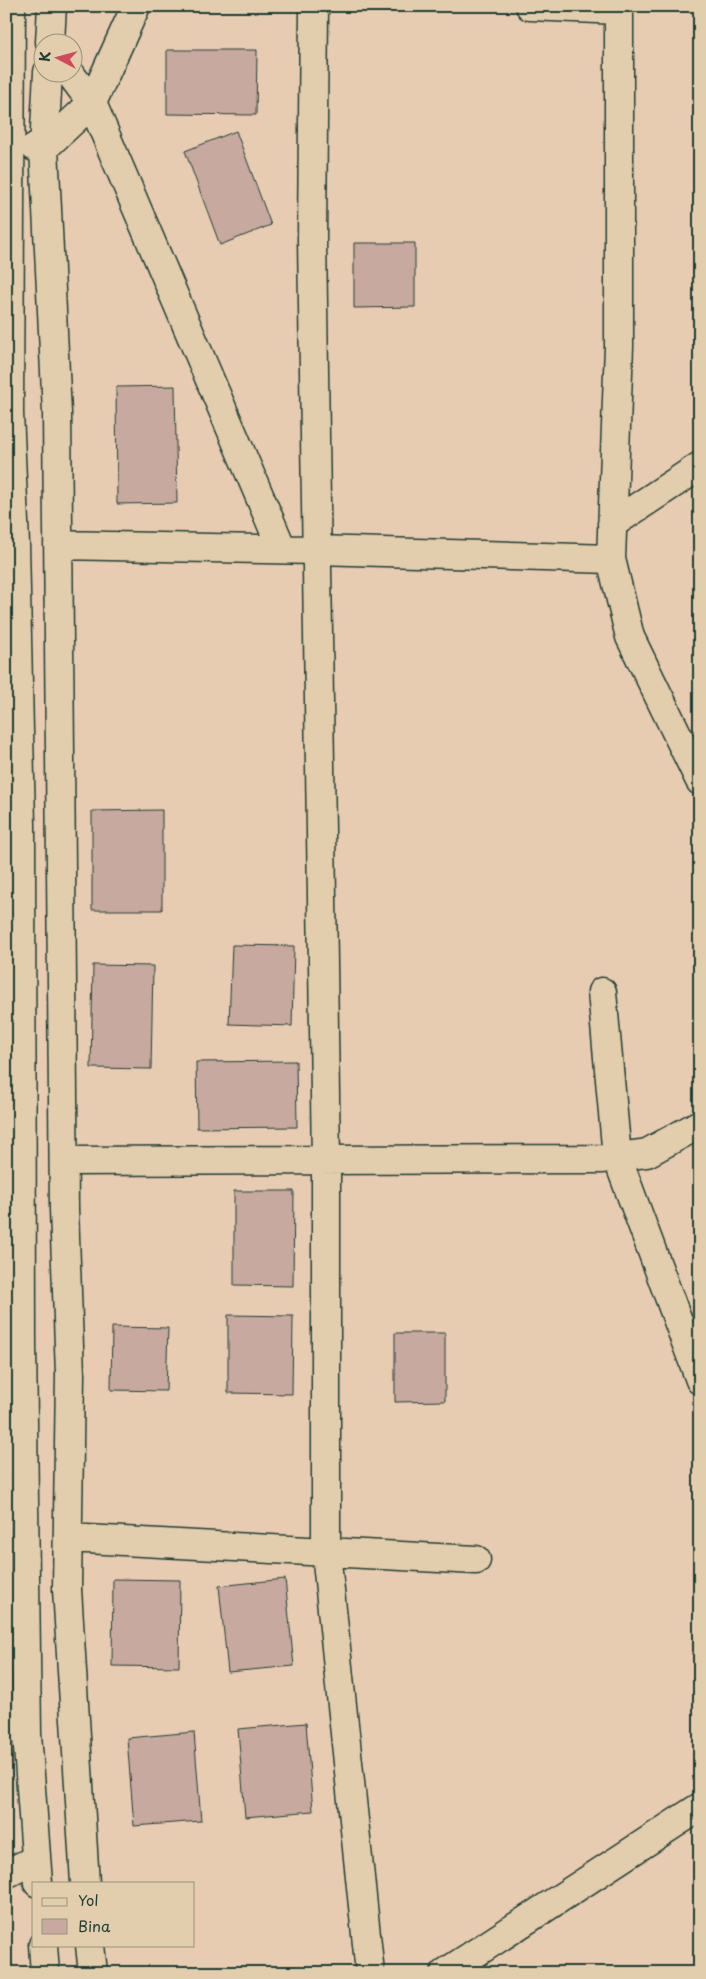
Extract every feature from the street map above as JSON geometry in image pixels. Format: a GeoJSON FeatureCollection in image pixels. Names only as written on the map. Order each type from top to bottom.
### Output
{"type":"FeatureCollection","features":[{"type":"Feature","properties":{"kind":"street"},"geometry":{"type":"LineString","coordinates":[[6,1874],[37,1871],[27,1734],[14,1344],[14,825],[8,412],[11,6]]}},
{"type":"Feature","properties":{"kind":"street"},"geometry":{"type":"LineString","coordinates":[[51,32],[52,6]]}},
{"type":"Feature","properties":{"kind":"street"},"geometry":{"type":"LineString","coordinates":[[9,144],[44,148],[92,103],[136,6]]}},
{"type":"Feature","properties":{"kind":"street"},"geometry":{"type":"LineString","coordinates":[[314,6],[312,239],[326,1162],[326,1552],[370,1973]]}},
{"type":"Feature","properties":{"kind":"street"},"geometry":{"type":"LineString","coordinates":[[530,6],[619,8],[619,346],[611,559],[630,637],[700,780]]}},
{"type":"Feature","properties":{"kind":"street"},"geometry":{"type":"LineString","coordinates":[[47,82],[44,148],[57,413],[64,1161],[70,1374],[68,1599],[86,1882]]}},
{"type":"Feature","properties":{"kind":"street"},"geometry":{"type":"LineString","coordinates":[[76,82],[92,103],[282,549]]}},
{"type":"Feature","properties":{"kind":"street"},"geometry":{"type":"LineString","coordinates":[[612,524],[700,466]]}},
{"type":"Feature","properties":{"kind":"street"},"geometry":{"type":"LineString","coordinates":[[58,546],[282,549],[611,559]]}},
{"type":"Feature","properties":{"kind":"street"},"geometry":{"type":"LineString","coordinates":[[14,825],[62,828]]}},
{"type":"Feature","properties":{"kind":"street"},"geometry":{"type":"LineString","coordinates":[[602,992],[617,1157],[700,1380]]}},
{"type":"Feature","properties":{"kind":"street"},"geometry":{"type":"LineString","coordinates":[[64,1161],[603,1160],[647,1153],[700,1124]]}},
{"type":"Feature","properties":{"kind":"street"},"geometry":{"type":"LineString","coordinates":[[68,1538],[476,1560]]}},
{"type":"Feature","properties":{"kind":"street"},"geometry":{"type":"LineString","coordinates":[[445,1973],[700,1807]]}},
{"type":"Feature","properties":{"kind":"street"},"geometry":{"type":"LineString","coordinates":[[43,1946],[45,1973]]}},
{"type":"Feature","properties":{"kind":"street"},"geometry":{"type":"LineString","coordinates":[[90,1946],[92,1973]]}},
{"type":"Feature","properties":{"kind":"building"},"geometry":{"type":"Polygon","coordinates":[[[167,50],[257,50],[256,115],[167,114],[167,50]]]}},
{"type":"Feature","properties":{"kind":"building"},"geometry":{"type":"Polygon","coordinates":[[[236,131],[271,225],[220,245],[185,151],[236,131]]]}},
{"type":"Feature","properties":{"kind":"building"},"geometry":{"type":"Polygon","coordinates":[[[354,243],[415,243],[415,307],[354,308],[354,243]]]}},
{"type":"Feature","properties":{"kind":"building"},"geometry":{"type":"Polygon","coordinates":[[[175,386],[177,503],[117,504],[116,387],[175,386]]]}},
{"type":"Feature","properties":{"kind":"building"},"geometry":{"type":"Polygon","coordinates":[[[162,810],[162,910],[92,910],[92,811],[162,810]]]}},
{"type":"Feature","properties":{"kind":"building"},"geometry":{"type":"Polygon","coordinates":[[[232,945],[294,946],[292,1026],[229,1024],[232,945]]]}},
{"type":"Feature","properties":{"kind":"building"},"geometry":{"type":"Polygon","coordinates":[[[93,965],[153,966],[151,1069],[91,1068],[93,965]]]}},
{"type":"Feature","properties":{"kind":"building"},"geometry":{"type":"Polygon","coordinates":[[[296,1061],[297,1127],[197,1128],[196,1062],[296,1061]]]}},
{"type":"Feature","properties":{"kind":"building"},"geometry":{"type":"Polygon","coordinates":[[[234,1191],[294,1191],[293,1286],[234,1285],[234,1191]]]}},
{"type":"Feature","properties":{"kind":"building"},"geometry":{"type":"Polygon","coordinates":[[[228,1315],[293,1316],[292,1394],[228,1393],[228,1315]]]}},
{"type":"Feature","properties":{"kind":"building"},"geometry":{"type":"Polygon","coordinates":[[[112,1327],[168,1328],[166,1391],[111,1390],[112,1327]]]}},
{"type":"Feature","properties":{"kind":"building"},"geometry":{"type":"Polygon","coordinates":[[[395,1333],[445,1333],[445,1401],[395,1402],[395,1333]]]}},
{"type":"Feature","properties":{"kind":"building"},"geometry":{"type":"Polygon","coordinates":[[[113,1579],[180,1580],[179,1667],[112,1666],[113,1579]]]}},
{"type":"Feature","properties":{"kind":"building"},"geometry":{"type":"Polygon","coordinates":[[[285,1579],[294,1666],[228,1672],[219,1586],[285,1579]]]}},
{"type":"Feature","properties":{"kind":"building"},"geometry":{"type":"Polygon","coordinates":[[[306,1723],[313,1811],[245,1817],[238,1729],[306,1723]]]}},
{"type":"Feature","properties":{"kind":"building"},"geometry":{"type":"Polygon","coordinates":[[[194,1732],[201,1821],[134,1826],[127,1738],[194,1732]]]}}]}
